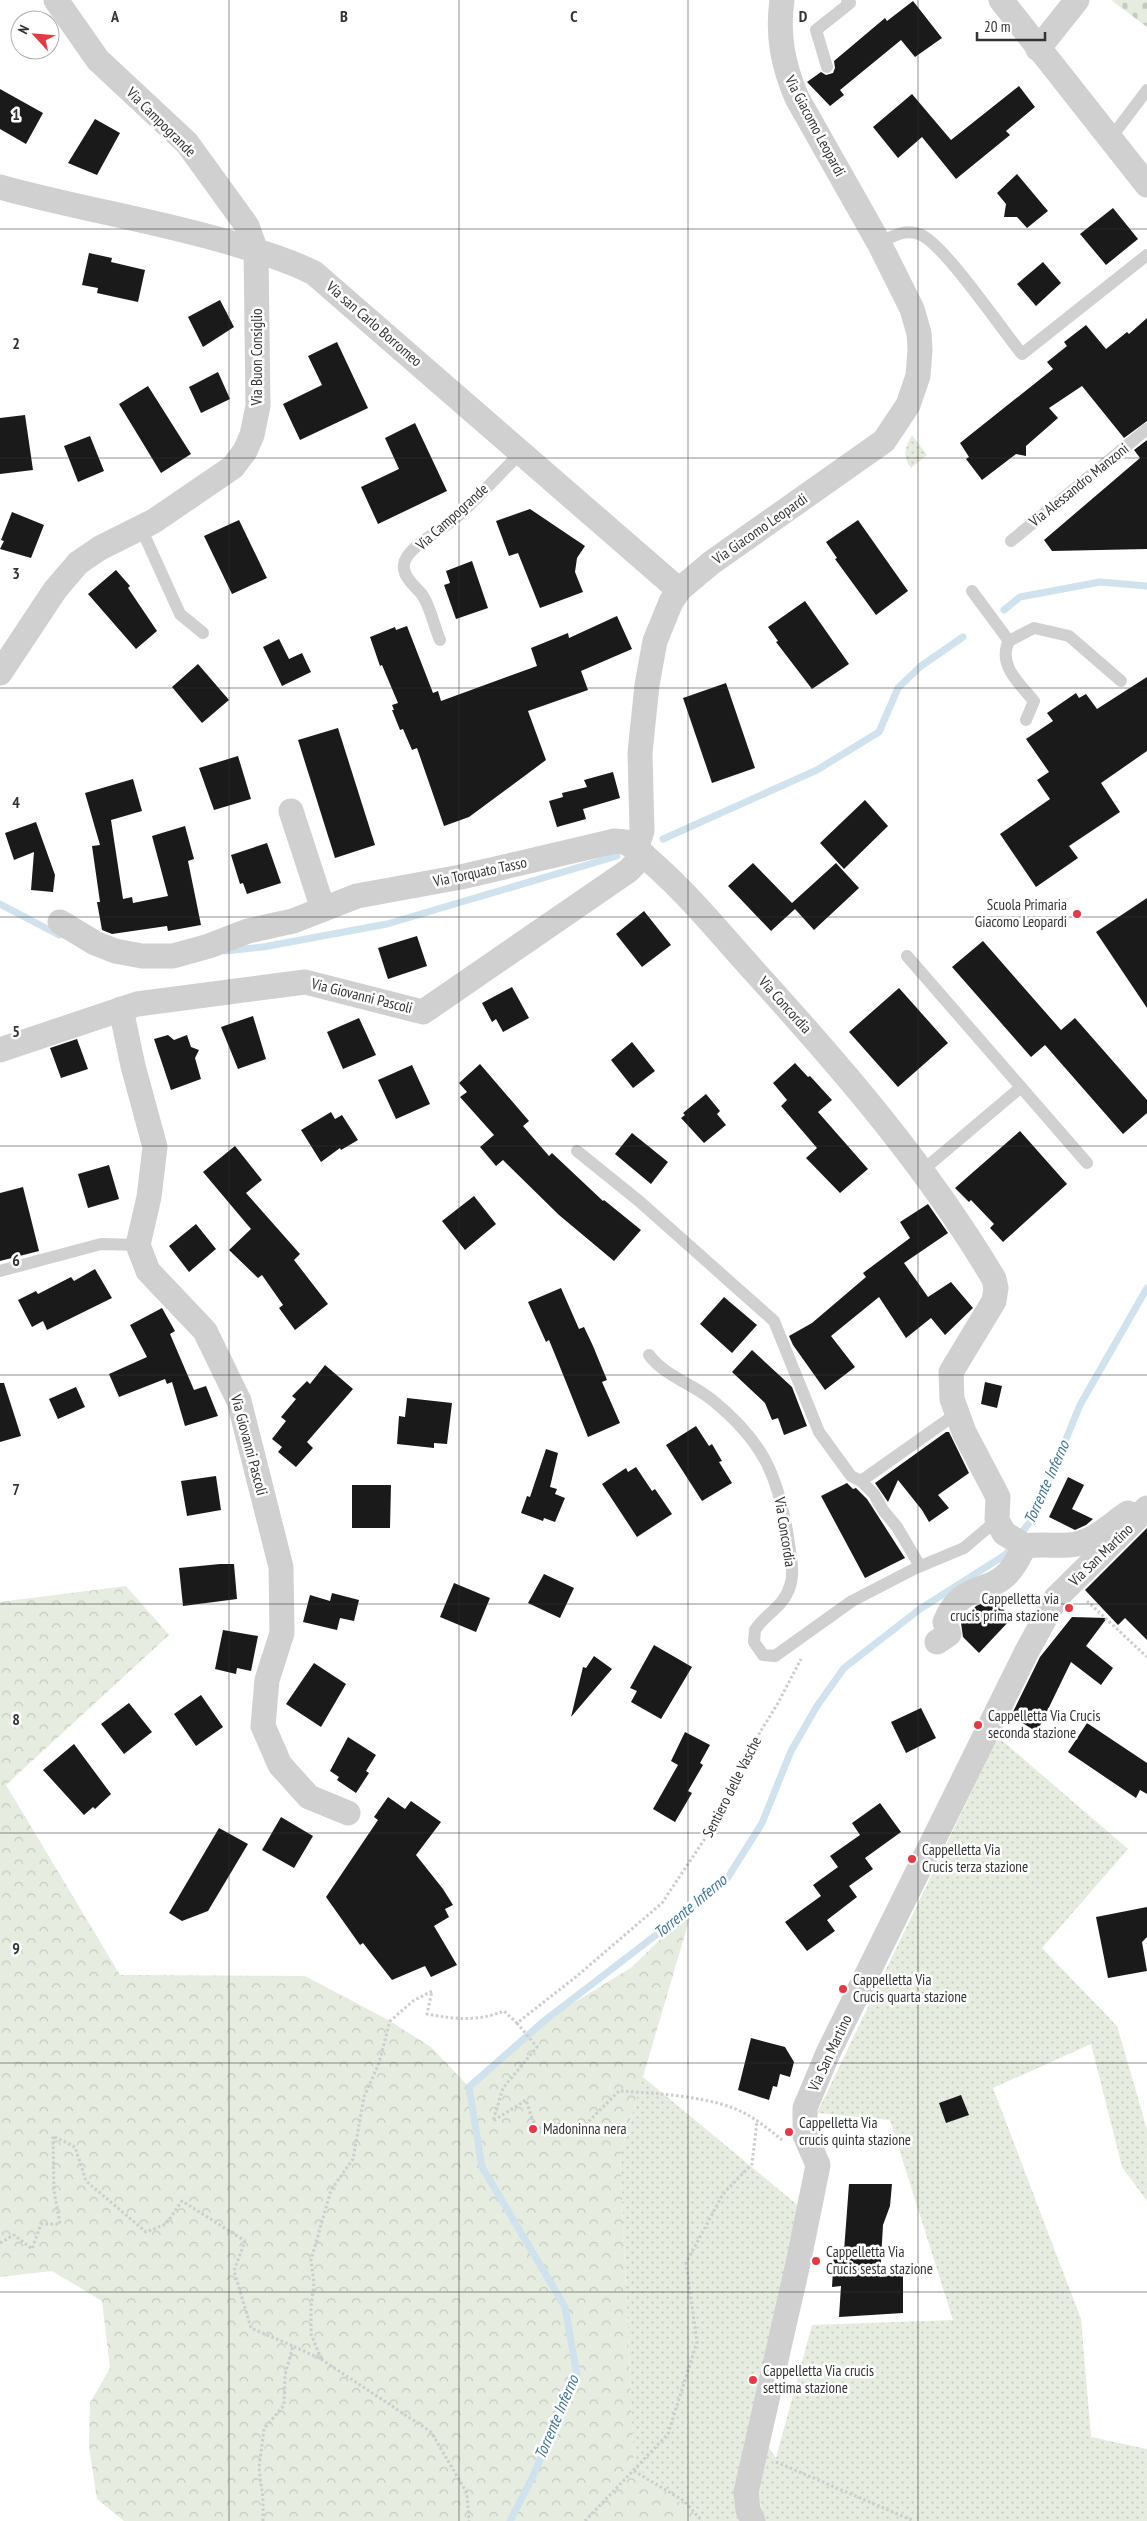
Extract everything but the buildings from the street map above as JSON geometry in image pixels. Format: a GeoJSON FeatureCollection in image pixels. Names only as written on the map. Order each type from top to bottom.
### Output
{"type":"FeatureCollection","features":[{"type":"Feature","properties":{"kind":"street","name":"Via Campogrande"},"geometry":{"type":"LineString","coordinates":[[56,0],[98,60],[187,143],[247,226],[256,251]]}},
{"type":"Feature","properties":{"kind":"street","name":"Via Giacomo Leopardi"},"geometry":{"type":"LineString","coordinates":[[640,852],[642,831],[640,753],[647,685],[660,627],[671,602],[679,590],[711,563],[875,449],[901,419],[914,391],[920,364],[919,333],[912,309],[879,243],[797,98],[786,73],[780,38],[782,0]]}},
{"type":"Feature","properties":{"kind":"street"},"geometry":{"type":"LineString","coordinates":[[1001,0],[1147,185]]}},
{"type":"Feature","properties":{"kind":"street"},"geometry":{"type":"LineString","coordinates":[[1038,49],[1077,0]]}},
{"type":"Feature","properties":{"kind":"street","name":"Via san Carlo Borromeo"},"geometry":{"type":"LineString","coordinates":[[0,188],[42,199],[157,223],[302,266],[326,281],[679,590]]}},
{"type":"Feature","properties":{"kind":"street","name":"Via Buon Consiglio"},"geometry":{"type":"LineString","coordinates":[[0,673],[66,575],[89,554],[141,528],[226,474],[236,464],[247,446],[256,422],[259,391],[256,251]]}},
{"type":"Feature","properties":{"kind":"street"},"geometry":{"type":"LineString","coordinates":[[291,811],[322,909]]}},
{"type":"Feature","properties":{"kind":"street","name":"Via Torquato Tasso"},"geometry":{"type":"LineString","coordinates":[[60,922],[95,943],[135,955],[164,957],[209,946],[248,931],[293,921],[357,896],[461,877],[615,840],[625,842],[640,852]]}},
{"type":"Feature","properties":{"kind":"street","name":"Via Giovanni Pascoli"},"geometry":{"type":"LineString","coordinates":[[0,1050],[137,1004],[305,982],[423,1012],[628,871],[640,852]]}},
{"type":"Feature","properties":{"kind":"street","name":"Via Concordia"},"geometry":{"type":"LineString","coordinates":[[640,852],[697,908],[810,1032],[923,1170],[996,1284],[996,1293],[992,1305],[949,1376],[956,1414],[998,1497],[1012,1536]]}},
{"type":"Feature","properties":{"kind":"street"},"geometry":{"type":"LineString","coordinates":[[122,1009],[133,1066],[155,1147],[149,1197],[138,1245]]}},
{"type":"Feature","properties":{"kind":"street","name":"Via Giovanni Pascoli"},"geometry":{"type":"LineString","coordinates":[[138,1245],[148,1271],[205,1331],[239,1400],[281,1567],[282,1633],[267,1680],[263,1726],[280,1765],[310,1797],[348,1812]]}},
{"type":"Feature","properties":{"kind":"street"},"geometry":{"type":"LineString","coordinates":[[937,1642],[950,1634],[945,1622],[952,1606],[963,1596],[1007,1574],[1012,1536],[1043,1543],[1069,1545],[1086,1541],[1132,1511],[1147,1504]]}},
{"type":"Feature","properties":{"kind":"street","name":"Via San Martino"},"geometry":{"type":"LineString","coordinates":[[754,2521],[748,2510],[746,2492],[799,2259],[818,2165],[805,2136],[804,2108],[828,2053],[1027,1651],[1056,1598],[1147,1508]]}},
{"type":"Feature","properties":{"kind":"lane"},"geometry":{"type":"LineString","coordinates":[[827,67],[816,30],[850,3],[847,0]]}},
{"type":"Feature","properties":{"kind":"lane"},"geometry":{"type":"LineString","coordinates":[[1110,139],[1147,90]]}},
{"type":"Feature","properties":{"kind":"lane"},"geometry":{"type":"LineString","coordinates":[[879,243],[903,232],[916,233],[930,239],[946,256],[1022,354],[1147,255]]}},
{"type":"Feature","properties":{"kind":"lane","name":"Via Alessandro Manzoni"},"geometry":{"type":"LineString","coordinates":[[1010,541],[1147,429]]}},
{"type":"Feature","properties":{"kind":"lane","name":"Via Campogrande"},"geometry":{"type":"LineString","coordinates":[[440,640],[423,597],[410,582],[404,565],[406,559],[427,537],[452,521],[521,453]]}},
{"type":"Feature","properties":{"kind":"lane"},"geometry":{"type":"LineString","coordinates":[[141,528],[180,614],[203,633]]}},
{"type":"Feature","properties":{"kind":"lane"},"geometry":{"type":"LineString","coordinates":[[972,590],[1009,641]]}},
{"type":"Feature","properties":{"kind":"lane"},"geometry":{"type":"LineString","coordinates":[[1026,720],[1034,701],[1009,670],[1004,650],[1009,641],[1034,628],[1069,636],[1122,681]]}},
{"type":"Feature","properties":{"kind":"lane"},"geometry":{"type":"LineString","coordinates":[[907,956],[1087,1163]]}},
{"type":"Feature","properties":{"kind":"lane"},"geometry":{"type":"LineString","coordinates":[[923,1170],[1020,1088]]}},
{"type":"Feature","properties":{"kind":"lane"},"geometry":{"type":"LineString","coordinates":[[577,1151],[646,1207],[774,1321],[819,1432],[851,1476],[862,1481],[897,1527],[920,1566]]}},
{"type":"Feature","properties":{"kind":"lane"},"geometry":{"type":"LineString","coordinates":[[0,1271],[101,1244],[138,1245]]}},
{"type":"Feature","properties":{"kind":"lane","name":"Via Concordia"},"geometry":{"type":"LineString","coordinates":[[649,1356],[654,1362],[706,1396],[734,1418],[762,1453],[777,1485],[785,1512],[792,1566],[791,1584],[782,1604],[755,1630],[754,1642],[757,1649],[763,1654],[775,1656],[852,1601],[920,1566],[964,1548],[1012,1536]]}},
{"type":"Feature","properties":{"kind":"lane"},"geometry":{"type":"LineString","coordinates":[[862,1481],[956,1414]]}},
{"type":"Feature","properties":{"kind":"path"},"geometry":{"type":"LineString","coordinates":[[1070,1586],[1147,1657]]}},
{"type":"Feature","properties":{"kind":"path","name":"Sentiero delle Vasche"},"geometry":{"type":"LineString","coordinates":[[517,2023],[577,1976],[662,1903],[720,1816],[748,1752],[796,1672],[812,1628]]}},
{"type":"Feature","properties":{"kind":"path"},"geometry":{"type":"LineString","coordinates":[[321,2359],[311,2334],[311,2307],[314,2283],[311,2260],[331,2190],[353,2159],[364,2097],[380,2064],[390,2021],[413,2001],[432,1991],[426,2014],[458,2020],[488,2017],[504,2011],[537,2047],[503,2088],[493,2121],[526,2100],[536,2131],[550,2122],[581,2129],[618,2091],[659,2094],[733,2108],[757,2120],[787,2144]]}},
{"type":"Feature","properties":{"kind":"path"},"geometry":{"type":"LineString","coordinates":[[585,2521],[668,2434],[697,2342],[686,2263],[723,2194],[752,2164],[757,2120]]}},
{"type":"Feature","properties":{"kind":"path"},"geometry":{"type":"LineString","coordinates":[[0,2243],[14,2235],[32,2249],[41,2224],[60,2224],[54,2191],[53,2136],[76,2147],[86,2181],[146,2232],[166,2224],[182,2201],[245,2241],[234,2271],[251,2328],[321,2359],[431,2432],[467,2493],[469,2521]]}},
{"type":"Feature","properties":{"kind":"path"},"geometry":{"type":"LineString","coordinates":[[263,2521],[263,2498],[258,2468],[264,2429],[284,2405],[285,2375],[292,2346]]}},
{"type":"Feature","properties":{"kind":"path"},"geometry":{"type":"LineString","coordinates":[[756,2442],[765,2448],[770,2459],[914,2521]]}},
{"type":"Feature","properties":{"kind":"path"},"geometry":{"type":"LineString","coordinates":[[634,2471],[684,2501],[702,2521]]}},
{"type":"Feature","properties":{"kind":"green space"},"geometry":{"type":"Polygon","coordinates":[[[1111,0],[1147,0],[1147,27],[1111,0]]]}},
{"type":"Feature","properties":{"kind":"green space"},"geometry":{"type":"Polygon","coordinates":[[[912,435],[927,455],[911,468],[906,460],[906,452],[912,435]]]}},
{"type":"Feature","properties":{"kind":"green space"},"geometry":{"type":"Polygon","coordinates":[[[126,1586],[169,1635],[6,1785],[120,1975],[305,1976],[390,2021],[431,2047],[469,2087],[544,2021],[632,1967],[693,1907],[620,2155],[634,2466],[704,2521],[124,2521],[97,2499],[89,2447],[90,2403],[110,2368],[102,2301],[52,2271],[0,2277],[0,1602],[126,1586]]]}},
{"type":"Feature","properties":{"kind":"green space"},"geometry":{"type":"Polygon","coordinates":[[[998,1737],[1128,1849],[1042,1948],[1117,2026],[1147,2129],[1147,2201],[1122,2167],[1091,2044],[993,2088],[1081,2319],[1091,2437],[1147,2449],[1147,2521],[764,2521],[757,2491],[764,2441],[776,2458],[812,2325],[953,2320],[890,2120],[817,2113],[998,1737]]]}},
{"type":"Feature","properties":{"kind":"green space"},"geometry":{"type":"Polygon","coordinates":[[[643,2077],[800,2207],[741,2521],[704,2521],[634,2466],[620,2155],[643,2077]]]}},
{"type":"Feature","properties":{"kind":"waterway"},"geometry":{"type":"LineString","coordinates":[[1004,610],[1020,597],[1100,582],[1147,586]]}},
{"type":"Feature","properties":{"kind":"waterway"},"geometry":{"type":"LineString","coordinates":[[663,839],[817,770],[879,732],[898,688],[921,666],[963,637]]}},
{"type":"Feature","properties":{"kind":"waterway"},"geometry":{"type":"LineString","coordinates":[[225,951],[263,947],[387,924],[617,856]]}},
{"type":"Feature","properties":{"kind":"waterway"},"geometry":{"type":"LineString","coordinates":[[0,904],[59,935]]}},
{"type":"Feature","properties":{"kind":"waterway","name":"Torrente Inferno"},"geometry":{"type":"LineString","coordinates":[[1019,1536],[1029,1523],[1044,1493],[1080,1405],[1147,1288]]}},
{"type":"Feature","properties":{"kind":"waterway","name":"Torrente Inferno"},"geometry":{"type":"LineString","coordinates":[[510,2521],[533,2476],[577,2375],[565,2307],[482,2167],[469,2087],[544,2021],[725,1882],[762,1823],[791,1751],[817,1706],[844,1668],[920,1609],[1005,1555],[1012,1547]]}},
{"type":"Feature","properties":{"kind":"place","name":"Scuola Primaria Giacomo Leopardi"},"geometry":{"type":"Point","coordinates":[1077,914]}},
{"type":"Feature","properties":{"kind":"place","name":"Cappelletta via crucis prima stazione"},"geometry":{"type":"Point","coordinates":[1069,1608]}},
{"type":"Feature","properties":{"kind":"place","name":"Cappelletta Via Crucis seconda stazione"},"geometry":{"type":"Point","coordinates":[978,1725]}},
{"type":"Feature","properties":{"kind":"place","name":"Cappelletta Via Crucis terza stazione"},"geometry":{"type":"Point","coordinates":[912,1859]}},
{"type":"Feature","properties":{"kind":"place","name":"Cappelletta Via Crucis quarta stazione"},"geometry":{"type":"Point","coordinates":[843,1989]}},
{"type":"Feature","properties":{"kind":"place","name":"Madoninna nera"},"geometry":{"type":"Point","coordinates":[533,2129]}},
{"type":"Feature","properties":{"kind":"place","name":"Cappelletta Via crucis quinta stazione"},"geometry":{"type":"Point","coordinates":[789,2132]}},
{"type":"Feature","properties":{"kind":"place","name":"Cappelletta Via Crucis sesta stazione"},"geometry":{"type":"Point","coordinates":[816,2261]}},
{"type":"Feature","properties":{"kind":"place","name":"Cappelletta Via crucis settima stazione"},"geometry":{"type":"Point","coordinates":[753,2380]}}]}
